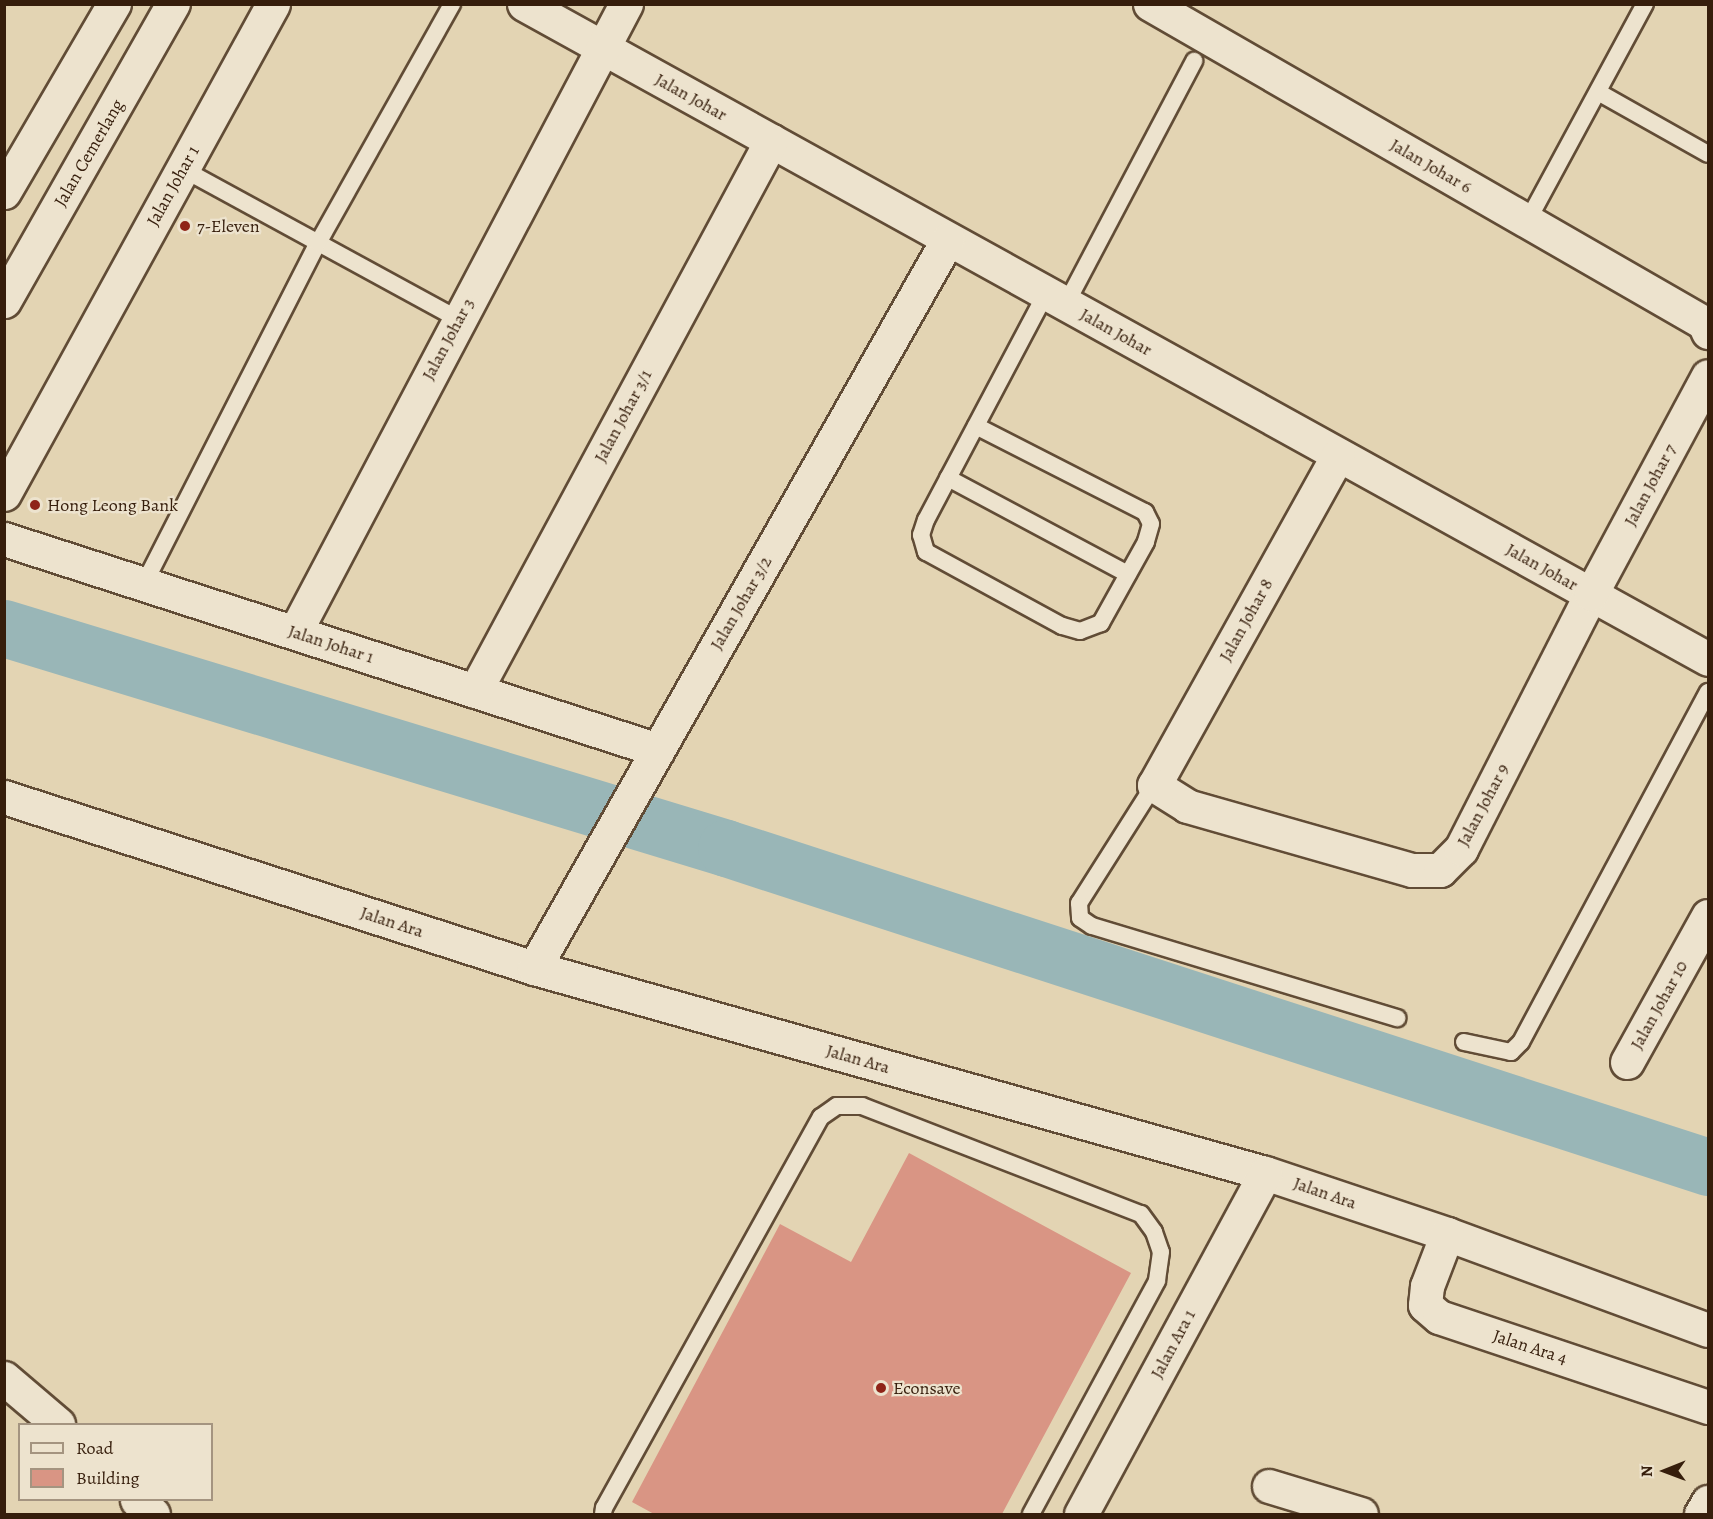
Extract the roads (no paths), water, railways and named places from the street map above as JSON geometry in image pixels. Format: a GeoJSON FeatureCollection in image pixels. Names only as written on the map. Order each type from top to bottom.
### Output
{"type":"FeatureCollection","features":[{"type":"Feature","properties":{"kind":"street"},"geometry":{"type":"LineString","coordinates":[[4,192],[114,4]]}},
{"type":"Feature","properties":{"kind":"street","name":"Jalan Cemerlang"},"geometry":{"type":"LineString","coordinates":[[4,301],[173,4]]}},
{"type":"Feature","properties":{"kind":"street","name":"Jalan Johar 1"},"geometry":{"type":"LineString","coordinates":[[4,494],[273,4]]}},
{"type":"Feature","properties":{"kind":"street","name":"Jalan Johar"},"geometry":{"type":"LineString","coordinates":[[524,4],[1708,659]]}},
{"type":"Feature","properties":{"kind":"street","name":"Jalan Johar 3"},"geometry":{"type":"LineString","coordinates":[[295,632],[626,4]]}},
{"type":"Feature","properties":{"kind":"street","name":"Jalan Johar 6"},"geometry":{"type":"LineString","coordinates":[[1150,4],[1704,323],[1708,332]]}},
{"type":"Feature","properties":{"kind":"street","name":"Jalan Johar 3/1"},"geometry":{"type":"LineString","coordinates":[[475,691],[771,141]]}},
{"type":"Feature","properties":{"kind":"street","name":"Jalan Johar 3/2"},"geometry":{"type":"LineString","coordinates":[[534,968],[948,238]]}},
{"type":"Feature","properties":{"kind":"street","name":"Jalan Johar 7"},"geometry":{"type":"LineString","coordinates":[[1591,594],[1708,376]]}},
{"type":"Feature","properties":{"kind":"street","name":"Jalan Johar 8"},"geometry":{"type":"LineString","coordinates":[[1154,785],[1338,455]]}},
{"type":"Feature","properties":{"kind":"street","name":"Jalan Johar 1"},"geometry":{"type":"LineString","coordinates":[[4,538],[658,750]]}},
{"type":"Feature","properties":{"kind":"street","name":"Jalan Johar 9"},"geometry":{"type":"LineString","coordinates":[[1154,785],[1187,806],[1412,870],[1440,870],[1461,849],[1591,594]]}},
{"type":"Feature","properties":{"kind":"street","name":"Jalan Ara"},"geometry":{"type":"LineString","coordinates":[[4,797],[534,968],[1265,1173],[1447,1234],[1708,1329]]}},
{"type":"Feature","properties":{"kind":"street","name":"Jalan Johar 10"},"geometry":{"type":"LineString","coordinates":[[1627,1062],[1708,916]]}},
{"type":"Feature","properties":{"kind":"street","name":"Jalan Ara 1"},"geometry":{"type":"LineString","coordinates":[[1081,1515],[1265,1173]]}},
{"type":"Feature","properties":{"kind":"street","name":"Jalan Ara 4"},"geometry":{"type":"LineString","coordinates":[[1447,1234],[1427,1286],[1425,1305],[1439,1317],[1708,1407]]}},
{"type":"Feature","properties":{"kind":"street"},"geometry":{"type":"LineString","coordinates":[[4,1378],[56,1423]]}},
{"type":"Feature","properties":{"kind":"street"},"geometry":{"type":"LineString","coordinates":[[1269,1486],[1361,1515]]}},
{"type":"Feature","properties":{"kind":"street"},"geometry":{"type":"LineString","coordinates":[[138,1501],[153,1515]]}},
{"type":"Feature","properties":{"kind":"street"},"geometry":{"type":"LineString","coordinates":[[1701,1515],[1708,1502]]}},
{"type":"Feature","properties":{"kind":"lane"},"geometry":{"type":"LineString","coordinates":[[144,584],[318,243],[452,4]]}},
{"type":"Feature","properties":{"kind":"lane"},"geometry":{"type":"LineString","coordinates":[[1527,222],[1645,4]]}},
{"type":"Feature","properties":{"kind":"lane"},"geometry":{"type":"LineString","coordinates":[[976,426],[1145,512],[1151,524],[1148,533],[1101,623],[1080,631],[1062,626],[926,552],[921,535],[976,426],[1056,298],[1194,61]]}},
{"type":"Feature","properties":{"kind":"lane"},"geometry":{"type":"LineString","coordinates":[[1598,92],[1708,154]]}},
{"type":"Feature","properties":{"kind":"lane"},"geometry":{"type":"LineString","coordinates":[[183,169],[458,319]]}},
{"type":"Feature","properties":{"kind":"lane"},"geometry":{"type":"LineString","coordinates":[[948,478],[1128,574]]}},
{"type":"Feature","properties":{"kind":"lane"},"geometry":{"type":"LineString","coordinates":[[1464,1042],[1511,1052],[1521,1042],[1708,692]]}},
{"type":"Feature","properties":{"kind":"lane"},"geometry":{"type":"LineString","coordinates":[[1154,785],[1079,903],[1080,918],[1092,926],[1397,1018]]}},
{"type":"Feature","properties":{"kind":"lane"},"geometry":{"type":"LineString","coordinates":[[603,1515],[604,1508],[821,1117],[837,1106],[862,1106],[1141,1214],[1154,1232],[1161,1252],[1157,1281],[1030,1515]]}},
{"type":"Feature","properties":{"kind":"waterway"},"geometry":{"type":"LineString","coordinates":[[4,628],[726,848],[1708,1167]]}},
{"type":"Feature","properties":{"kind":"place","name":"7-Eleven"},"geometry":{"type":"Point","coordinates":[185,226]}},
{"type":"Feature","properties":{"kind":"place","name":"Hong Leong Bank"},"geometry":{"type":"Point","coordinates":[35,505]}},
{"type":"Feature","properties":{"kind":"place","name":"Econsave"},"geometry":{"type":"Point","coordinates":[881,1388]}}]}
